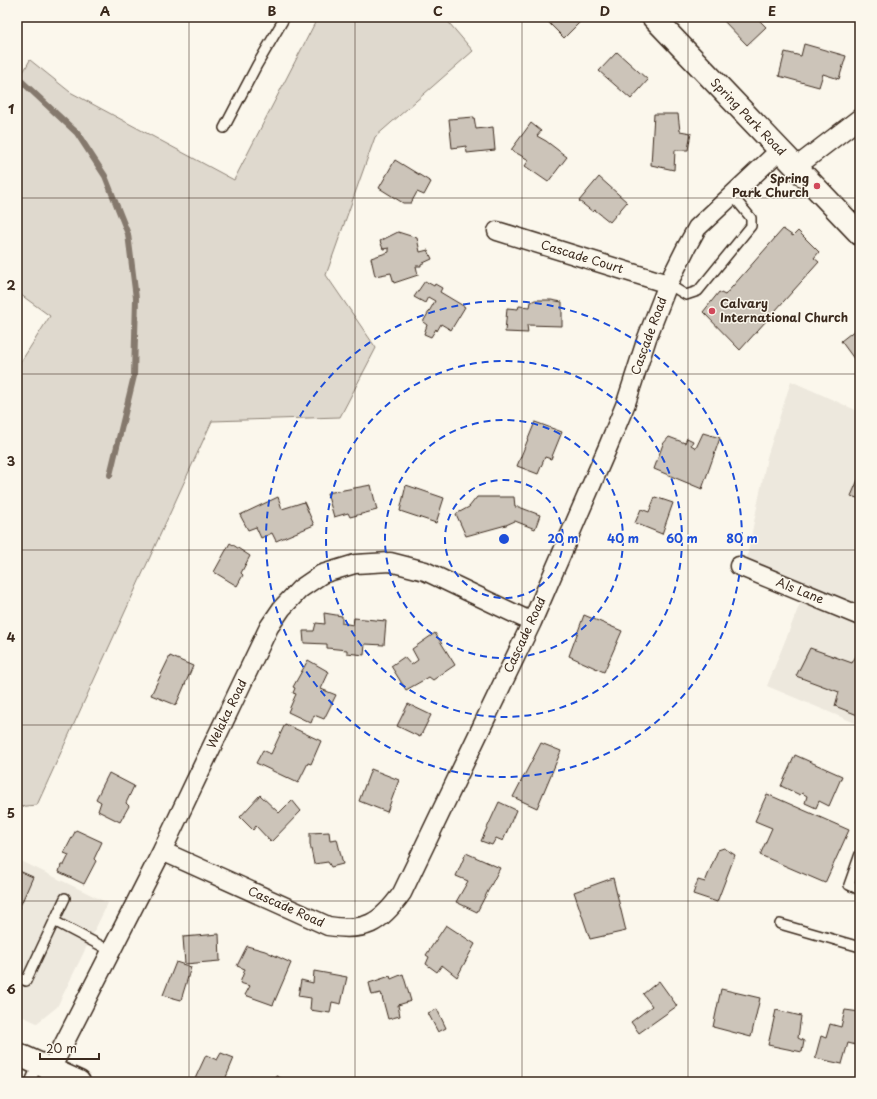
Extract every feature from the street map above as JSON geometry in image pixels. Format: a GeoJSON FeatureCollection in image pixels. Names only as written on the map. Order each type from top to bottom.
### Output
{"type":"FeatureCollection","features":[{"type":"Feature","properties":{"kind":"main road","name":"Spring Park Road"},"geometry":{"type":"LineString","coordinates":[[653,17],[860,234]]}},
{"type":"Feature","properties":{"kind":"main road"},"geometry":{"type":"LineString","coordinates":[[17,1054],[40,1072],[79,1082]]}},
{"type":"Feature","properties":{"kind":"street"},"geometry":{"type":"LineString","coordinates":[[796,167],[860,118]]}},
{"type":"Feature","properties":{"kind":"street","name":"Cascade Road"},"geometry":{"type":"LineString","coordinates":[[162,851],[328,926],[345,929],[362,927],[380,919],[392,906],[402,893],[532,622],[626,402],[647,338],[668,284],[686,248],[697,228],[780,150]]}},
{"type":"Feature","properties":{"kind":"street","name":"Cascade Court"},"geometry":{"type":"LineString","coordinates":[[497,230],[668,284]]}},
{"type":"Feature","properties":{"kind":"street","name":"Welaka Road"},"geometry":{"type":"LineString","coordinates":[[40,1072],[111,951],[162,851],[269,627],[282,608],[300,589],[322,574],[355,564],[390,562],[425,571],[532,622]]}},
{"type":"Feature","properties":{"kind":"street","name":"Als Lane"},"geometry":{"type":"LineString","coordinates":[[739,566],[860,616]]}},
{"type":"Feature","properties":{"kind":"lane"},"geometry":{"type":"LineString","coordinates":[[224,128],[257,65],[286,17]]}},
{"type":"Feature","properties":{"kind":"lane"},"geometry":{"type":"LineString","coordinates":[[668,284],[686,295],[698,291],[751,226],[752,218],[732,195]]}},
{"type":"Feature","properties":{"kind":"lane"},"geometry":{"type":"LineString","coordinates":[[860,854],[849,885],[860,890]]}},
{"type":"Feature","properties":{"kind":"lane"},"geometry":{"type":"LineString","coordinates":[[17,977],[26,980],[65,898]]}},
{"type":"Feature","properties":{"kind":"lane"},"geometry":{"type":"LineString","coordinates":[[54,921],[111,951]]}},
{"type":"Feature","properties":{"kind":"lane"},"geometry":{"type":"LineString","coordinates":[[780,924],[860,947]]}},
{"type":"Feature","properties":{"kind":"shaded area"},"geometry":{"type":"Polygon","coordinates":[[[318,17],[444,17],[473,51],[375,137],[326,275],[376,348],[340,417],[212,421],[37,805],[17,807],[17,368],[50,316],[17,292],[17,83],[30,60],[70,92],[234,180],[318,17]]]}},
{"type":"Feature","properties":{"kind":"shaded area"},"geometry":{"type":"Polygon","coordinates":[[[791,381],[860,412],[860,610],[746,562],[767,457],[791,381]]]}},
{"type":"Feature","properties":{"kind":"shaded area"},"geometry":{"type":"Polygon","coordinates":[[[801,601],[860,625],[860,725],[767,686],[801,601]]]}},
{"type":"Feature","properties":{"kind":"shaded area"},"geometry":{"type":"Polygon","coordinates":[[[17,859],[108,903],[57,1007],[37,1023],[17,1014],[17,859]]]}},
{"type":"Feature","properties":{"kind":"building"},"geometry":{"type":"Polygon","coordinates":[[[579,17],[582,20],[564,38],[544,18],[579,17]]]}},
{"type":"Feature","properties":{"kind":"building"},"geometry":{"type":"Polygon","coordinates":[[[720,17],[756,17],[766,27],[747,45],[720,17]]]}},
{"type":"Feature","properties":{"kind":"building"},"geometry":{"type":"Polygon","coordinates":[[[804,44],[846,56],[839,79],[823,74],[819,87],[779,76],[785,52],[801,56],[804,44]]]}},
{"type":"Feature","properties":{"kind":"building"},"geometry":{"type":"Polygon","coordinates":[[[617,52],[648,80],[631,99],[599,71],[617,52]]]}},
{"type":"Feature","properties":{"kind":"building"},"geometry":{"type":"Polygon","coordinates":[[[654,114],[678,114],[680,131],[691,133],[688,150],[675,150],[674,170],[651,165],[654,114]]]}},
{"type":"Feature","properties":{"kind":"building"},"geometry":{"type":"Polygon","coordinates":[[[474,117],[476,129],[493,127],[495,150],[467,153],[466,146],[452,148],[449,119],[474,117]]]}},
{"type":"Feature","properties":{"kind":"building"},"geometry":{"type":"Polygon","coordinates":[[[531,123],[541,131],[537,136],[567,157],[548,182],[525,166],[529,160],[511,150],[531,123]]]}},
{"type":"Feature","properties":{"kind":"building"},"geometry":{"type":"Polygon","coordinates":[[[395,160],[431,182],[424,195],[417,192],[411,203],[403,203],[379,188],[395,160]]]}},
{"type":"Feature","properties":{"kind":"building"},"geometry":{"type":"Polygon","coordinates":[[[599,177],[627,202],[610,222],[595,210],[593,212],[579,201],[599,177]]]}},
{"type":"Feature","properties":{"kind":"building"},"geometry":{"type":"Polygon","coordinates":[[[783,229],[793,236],[798,231],[819,252],[814,258],[819,262],[740,350],[703,312],[719,292],[725,295],[783,229]]]}},
{"type":"Feature","properties":{"kind":"building"},"geometry":{"type":"Polygon","coordinates":[[[398,232],[417,238],[420,252],[428,250],[432,259],[421,264],[421,266],[416,266],[418,275],[394,283],[391,273],[375,276],[371,258],[389,252],[389,248],[383,249],[380,241],[398,232]]]}},
{"type":"Feature","properties":{"kind":"building"},"geometry":{"type":"Polygon","coordinates":[[[425,281],[442,288],[440,292],[465,307],[451,330],[441,324],[431,337],[424,334],[427,325],[423,322],[435,301],[428,297],[425,303],[414,297],[425,281]]]}},
{"type":"Feature","properties":{"kind":"building"},"geometry":{"type":"Polygon","coordinates":[[[535,300],[562,302],[562,326],[527,325],[528,333],[505,332],[507,308],[518,309],[519,306],[530,307],[531,302],[535,300]]]}},
{"type":"Feature","properties":{"kind":"building"},"geometry":{"type":"Polygon","coordinates":[[[860,326],[860,367],[841,341],[860,326]]]}},
{"type":"Feature","properties":{"kind":"building"},"geometry":{"type":"Polygon","coordinates":[[[535,422],[562,432],[551,459],[545,457],[538,474],[517,466],[535,422]]]}},
{"type":"Feature","properties":{"kind":"building"},"geometry":{"type":"Polygon","coordinates":[[[703,433],[720,438],[702,489],[654,469],[663,444],[669,437],[685,443],[687,438],[693,441],[691,445],[696,448],[703,433]]]}},
{"type":"Feature","properties":{"kind":"building"},"geometry":{"type":"Polygon","coordinates":[[[860,475],[860,499],[851,496],[860,475]]]}},
{"type":"Feature","properties":{"kind":"building"},"geometry":{"type":"Polygon","coordinates":[[[371,485],[377,510],[350,517],[348,513],[334,517],[327,493],[371,485]]]}},
{"type":"Feature","properties":{"kind":"building"},"geometry":{"type":"Polygon","coordinates":[[[406,485],[444,498],[436,523],[400,511],[406,485]]]}},
{"type":"Feature","properties":{"kind":"building"},"geometry":{"type":"Polygon","coordinates":[[[278,497],[282,509],[304,502],[314,525],[276,541],[272,533],[261,538],[256,527],[248,530],[240,515],[278,497]]]}},
{"type":"Feature","properties":{"kind":"building"},"geometry":{"type":"Polygon","coordinates":[[[477,497],[514,497],[515,507],[519,507],[540,515],[535,529],[515,521],[466,536],[456,514],[469,507],[477,497]]]}},
{"type":"Feature","properties":{"kind":"building"},"geometry":{"type":"Polygon","coordinates":[[[655,497],[673,503],[662,534],[635,523],[641,509],[649,512],[655,497]]]}},
{"type":"Feature","properties":{"kind":"building"},"geometry":{"type":"Polygon","coordinates":[[[230,543],[250,556],[241,573],[243,575],[237,586],[214,572],[230,543]]]}},
{"type":"Feature","properties":{"kind":"building"},"geometry":{"type":"Polygon","coordinates":[[[324,613],[342,616],[342,623],[353,625],[354,618],[386,621],[384,645],[365,644],[364,655],[347,653],[347,650],[327,648],[327,644],[304,643],[303,631],[314,631],[316,623],[325,624],[324,613]]]}},
{"type":"Feature","properties":{"kind":"building"},"geometry":{"type":"Polygon","coordinates":[[[584,615],[622,631],[604,672],[569,656],[584,615]]]}},
{"type":"Feature","properties":{"kind":"building"},"geometry":{"type":"Polygon","coordinates":[[[435,633],[455,665],[433,680],[429,677],[406,690],[391,666],[404,657],[411,665],[418,660],[412,649],[435,633]]]}},
{"type":"Feature","properties":{"kind":"building"},"geometry":{"type":"Polygon","coordinates":[[[810,648],[852,663],[860,649],[860,716],[835,706],[839,692],[796,676],[810,648]]]}},
{"type":"Feature","properties":{"kind":"building"},"geometry":{"type":"Polygon","coordinates":[[[170,656],[193,666],[176,705],[151,695],[170,656]]]}},
{"type":"Feature","properties":{"kind":"building"},"geometry":{"type":"Polygon","coordinates":[[[308,660],[329,672],[321,689],[336,695],[324,719],[314,715],[311,723],[288,712],[296,694],[293,693],[295,688],[293,687],[308,660]]]}},
{"type":"Feature","properties":{"kind":"building"},"geometry":{"type":"Polygon","coordinates":[[[408,704],[431,715],[420,737],[397,726],[408,704]]]}},
{"type":"Feature","properties":{"kind":"building"},"geometry":{"type":"Polygon","coordinates":[[[285,724],[321,741],[311,764],[308,763],[298,783],[256,763],[263,750],[271,754],[285,724]]]}},
{"type":"Feature","properties":{"kind":"building"},"geometry":{"type":"Polygon","coordinates":[[[541,743],[561,751],[537,808],[513,797],[541,743]]]}},
{"type":"Feature","properties":{"kind":"building"},"geometry":{"type":"Polygon","coordinates":[[[795,755],[842,776],[829,806],[819,801],[816,808],[805,803],[807,796],[802,793],[800,795],[781,786],[795,755]]]}},
{"type":"Feature","properties":{"kind":"building"},"geometry":{"type":"Polygon","coordinates":[[[371,769],[399,780],[387,812],[359,801],[371,769]]]}},
{"type":"Feature","properties":{"kind":"building"},"geometry":{"type":"Polygon","coordinates":[[[109,773],[134,786],[126,803],[129,806],[120,822],[98,811],[101,802],[96,799],[109,773]]]}},
{"type":"Feature","properties":{"kind":"building"},"geometry":{"type":"Polygon","coordinates":[[[767,794],[849,830],[825,883],[760,855],[772,828],[755,821],[767,794]]]}},
{"type":"Feature","properties":{"kind":"building"},"geometry":{"type":"Polygon","coordinates":[[[260,795],[279,813],[292,800],[301,811],[271,842],[256,826],[253,830],[240,817],[260,795]]]}},
{"type":"Feature","properties":{"kind":"building"},"geometry":{"type":"Polygon","coordinates":[[[499,802],[516,810],[503,841],[496,838],[492,845],[481,841],[499,802]]]}},
{"type":"Feature","properties":{"kind":"building"},"geometry":{"type":"Polygon","coordinates":[[[76,830],[102,842],[94,859],[96,861],[84,884],[59,872],[61,865],[64,865],[69,855],[64,853],[76,830]]]}},
{"type":"Feature","properties":{"kind":"building"},"geometry":{"type":"Polygon","coordinates":[[[329,832],[330,840],[337,839],[343,864],[331,867],[328,862],[314,864],[310,844],[310,833],[329,832]]]}},
{"type":"Feature","properties":{"kind":"building"},"geometry":{"type":"Polygon","coordinates":[[[724,848],[735,855],[717,902],[693,894],[698,880],[705,882],[718,850],[724,848]]]}},
{"type":"Feature","properties":{"kind":"building"},"geometry":{"type":"Polygon","coordinates":[[[466,853],[500,868],[477,912],[456,902],[468,881],[456,876],[466,853]]]}},
{"type":"Feature","properties":{"kind":"building"},"geometry":{"type":"Polygon","coordinates":[[[17,870],[33,877],[17,913],[17,870]]]}},
{"type":"Feature","properties":{"kind":"building"},"geometry":{"type":"Polygon","coordinates":[[[613,878],[626,931],[590,939],[574,892],[613,878]]]}},
{"type":"Feature","properties":{"kind":"building"},"geometry":{"type":"Polygon","coordinates":[[[446,925],[475,944],[457,977],[442,965],[437,972],[426,964],[429,957],[426,955],[446,925]]]}},
{"type":"Feature","properties":{"kind":"building"},"geometry":{"type":"Polygon","coordinates":[[[219,934],[220,961],[185,964],[183,937],[219,934]]]}},
{"type":"Feature","properties":{"kind":"building"},"geometry":{"type":"Polygon","coordinates":[[[247,946],[265,951],[291,963],[273,1005],[245,995],[250,986],[240,983],[245,969],[237,966],[247,946]]]}},
{"type":"Feature","properties":{"kind":"building"},"geometry":{"type":"Polygon","coordinates":[[[176,962],[191,967],[181,1000],[163,995],[176,962]]]}},
{"type":"Feature","properties":{"kind":"building"},"geometry":{"type":"Polygon","coordinates":[[[314,971],[347,977],[341,1004],[332,1002],[330,1013],[310,1010],[311,998],[298,996],[301,980],[313,983],[314,971]]]}},
{"type":"Feature","properties":{"kind":"building"},"geometry":{"type":"Polygon","coordinates":[[[403,974],[411,1001],[398,1005],[400,1016],[388,1019],[381,993],[372,995],[369,983],[390,976],[391,979],[403,974]]]}},
{"type":"Feature","properties":{"kind":"building"},"geometry":{"type":"Polygon","coordinates":[[[659,981],[677,1006],[639,1033],[631,1022],[652,1006],[643,994],[659,981]]]}},
{"type":"Feature","properties":{"kind":"building"},"geometry":{"type":"Polygon","coordinates":[[[721,989],[760,998],[751,1037],[713,1027],[721,989]]]}},
{"type":"Feature","properties":{"kind":"building"},"geometry":{"type":"Polygon","coordinates":[[[437,1009],[446,1028],[438,1032],[428,1013],[437,1009]]]}},
{"type":"Feature","properties":{"kind":"building"},"geometry":{"type":"Polygon","coordinates":[[[776,1010],[801,1016],[798,1038],[804,1041],[802,1052],[768,1045],[776,1010]]]}},
{"type":"Feature","properties":{"kind":"building"},"geometry":{"type":"Polygon","coordinates":[[[845,1010],[860,1012],[860,1046],[848,1043],[842,1064],[815,1058],[821,1036],[826,1038],[830,1024],[841,1027],[845,1010]]]}},
{"type":"Feature","properties":{"kind":"building"},"geometry":{"type":"Polygon","coordinates":[[[221,1053],[234,1058],[224,1082],[194,1081],[206,1055],[217,1060],[221,1053]]]}},
{"type":"Feature","properties":{"kind":"building"},"geometry":{"type":"Polygon","coordinates":[[[251,1076],[267,1082],[248,1082],[251,1076]]]}},
{"type":"Feature","properties":{"kind":"building"},"geometry":{"type":"Polygon","coordinates":[[[276,1076],[291,1082],[273,1082],[276,1076]]]}},
{"type":"Feature","properties":{"kind":"waterway"},"geometry":{"type":"LineString","coordinates":[[17,77],[77,133],[105,176],[128,234],[136,298],[134,376],[110,475]]}},
{"type":"Feature","properties":{"kind":"place","name":"Spring Park Church"},"geometry":{"type":"Point","coordinates":[817,186]}},
{"type":"Feature","properties":{"kind":"place","name":"Calvary International Church"},"geometry":{"type":"Point","coordinates":[712,311]}}]}
